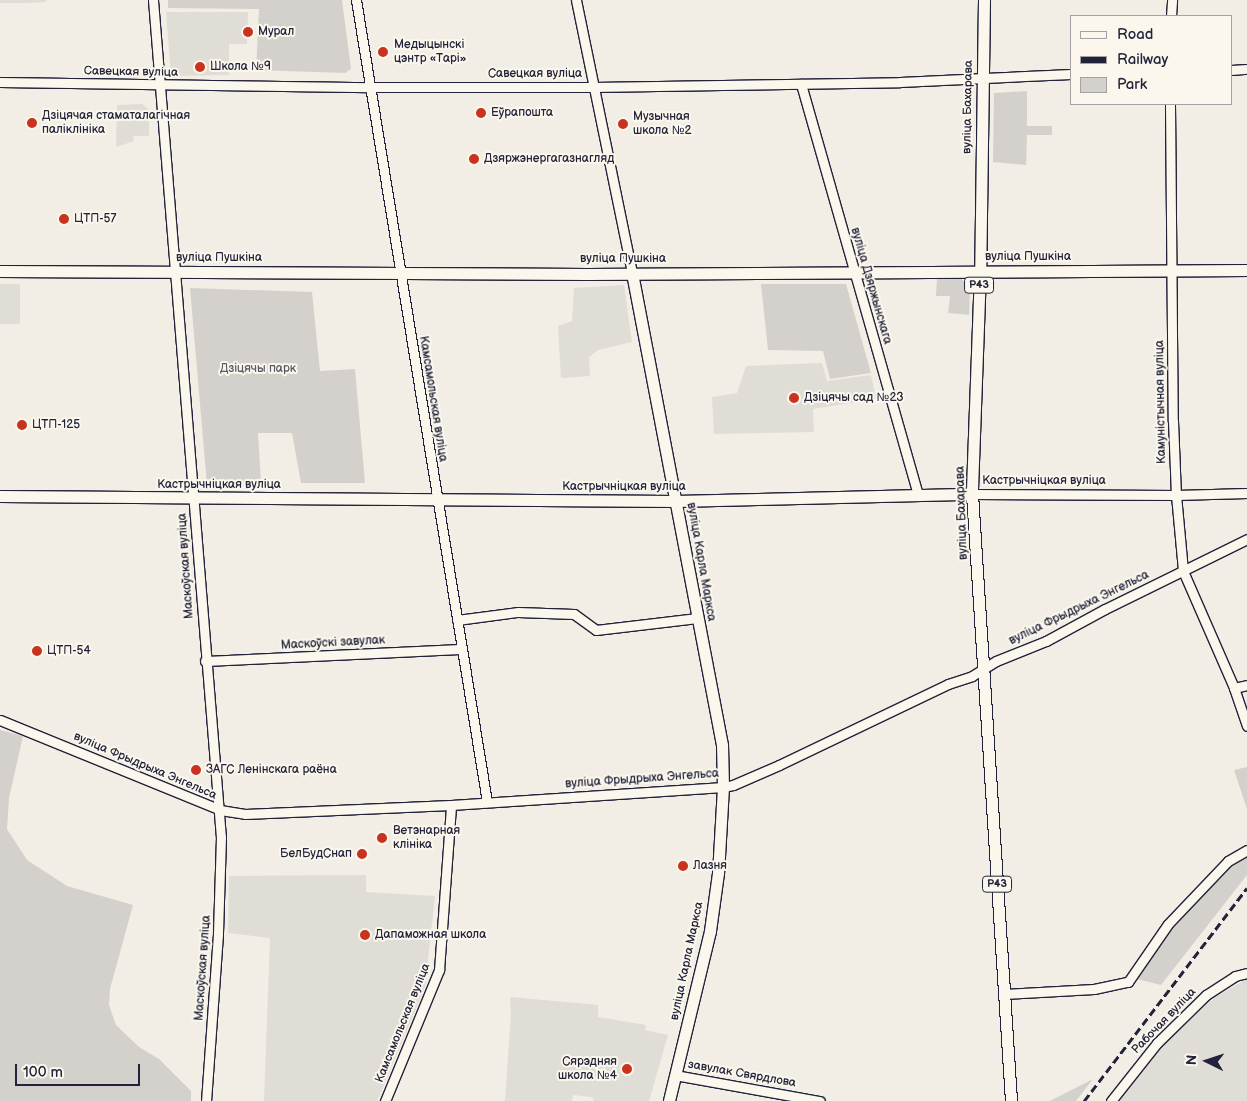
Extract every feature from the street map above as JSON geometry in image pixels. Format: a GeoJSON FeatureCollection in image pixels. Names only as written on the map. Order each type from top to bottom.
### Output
{"type":"FeatureCollection","features":[{"type":"Feature","properties":{"kind":"main road","name":"вуліца Бахарава"},"geometry":{"type":"LineString","coordinates":[[984,0],[980,271],[972,494],[985,666],[1011,1101]]}},
{"type":"Feature","properties":{"kind":"main road","name":"вуліца Пушкіна"},"geometry":{"type":"LineString","coordinates":[[0,271],[632,274],[854,271],[1247,270]]}},
{"type":"Feature","properties":{"kind":"main road","name":"вуліца Карла Маркса"},"geometry":{"type":"LineString","coordinates":[[632,274],[722,745],[723,787],[718,873],[710,930],[669,1101]]}},
{"type":"Feature","properties":{"kind":"main road","name":"Кастрычніцкая вуліца"},"geometry":{"type":"LineString","coordinates":[[0,496],[194,499],[676,501],[972,494]]}},
{"type":"Feature","properties":{"kind":"street","name":"Маскоўская вуліца"},"geometry":{"type":"LineString","coordinates":[[153,0],[194,499],[205,661],[220,810],[221,870],[206,1101]]}},
{"type":"Feature","properties":{"kind":"street","name":"Камсамольская вуліца"},"geometry":{"type":"LineString","coordinates":[[356,0],[486,802]]}},
{"type":"Feature","properties":{"kind":"street","name":"вуліца Карла Маркса"},"geometry":{"type":"LineString","coordinates":[[576,0],[632,274]]}},
{"type":"Feature","properties":{"kind":"street"},"geometry":{"type":"LineString","coordinates":[[1171,15],[1172,0]]}},
{"type":"Feature","properties":{"kind":"street"},"geometry":{"type":"LineString","coordinates":[[1232,70],[1247,69]]}},
{"type":"Feature","properties":{"kind":"street","name":"Савецкая вуліца"},"geometry":{"type":"LineString","coordinates":[[0,82],[371,87],[593,87],[801,84],[1070,74]]}},
{"type":"Feature","properties":{"kind":"street","name":"вуліца Дзяржынскага"},"geometry":{"type":"LineString","coordinates":[[801,84],[918,495]]}},
{"type":"Feature","properties":{"kind":"street","name":"Камуністычная вуліца"},"geometry":{"type":"LineString","coordinates":[[1170,105],[1171,270],[1176,495],[1183,570],[1234,688],[1247,726]]}},
{"type":"Feature","properties":{"kind":"street","name":"Кастрычніцкая вуліца"},"geometry":{"type":"LineString","coordinates":[[972,494],[1176,495],[1247,493]]}},
{"type":"Feature","properties":{"kind":"street","name":"вуліца Фрыдрыха Энгельса"},"geometry":{"type":"LineString","coordinates":[[0,720],[220,810],[244,814],[451,805],[723,787],[734,785],[779,765],[948,684],[972,676],[985,666],[1046,641],[1247,539]]}},
{"type":"Feature","properties":{"kind":"street"},"geometry":{"type":"LineString","coordinates":[[457,620],[518,612],[574,614],[596,630],[697,618]]}},
{"type":"Feature","properties":{"kind":"street","name":"Маскоўскі завулак"},"geometry":{"type":"LineString","coordinates":[[205,661],[461,649]]}},
{"type":"Feature","properties":{"kind":"street"},"geometry":{"type":"LineString","coordinates":[[1234,688],[1247,685]]}},
{"type":"Feature","properties":{"kind":"street","name":"Камсамольская вуліца"},"geometry":{"type":"LineString","coordinates":[[385,1101],[439,970],[451,805]]}},
{"type":"Feature","properties":{"kind":"street"},"geometry":{"type":"LineString","coordinates":[[1004,994],[1094,989],[1128,982],[1168,924],[1228,861],[1247,850]]}},
{"type":"Feature","properties":{"kind":"street","name":"Рабочая вуліца"},"geometry":{"type":"LineString","coordinates":[[1111,1101],[1157,1043],[1206,995],[1235,976],[1247,972]]}},
{"type":"Feature","properties":{"kind":"street","name":"завулак Свярдлова"},"geometry":{"type":"LineString","coordinates":[[675,1075],[804,1100],[820,1101]]}},
{"type":"Feature","properties":{"kind":"shaded area"},"geometry":{"type":"Polygon","coordinates":[[[0,0],[46,0],[46,2],[0,3],[0,0]]]}},
{"type":"Feature","properties":{"kind":"shaded area"},"geometry":{"type":"Polygon","coordinates":[[[166,12],[248,12],[247,44],[229,44],[229,75],[171,76],[166,12]]]}},
{"type":"Feature","properties":{"kind":"shaded area"},"geometry":{"type":"Polygon","coordinates":[[[142,104],[149,110],[149,136],[133,136],[134,141],[116,147],[117,105],[142,104]]]}},
{"type":"Feature","properties":{"kind":"shaded area"},"geometry":{"type":"Polygon","coordinates":[[[0,284],[20,284],[20,324],[0,324],[0,284]]]}},
{"type":"Feature","properties":{"kind":"shaded area"},"geometry":{"type":"Polygon","coordinates":[[[624,285],[632,342],[598,350],[589,357],[590,376],[561,378],[558,326],[572,321],[574,288],[624,285]]]}},
{"type":"Feature","properties":{"kind":"shaded area","name":"Дзіцячы сад №23"},"geometry":{"type":"Polygon","coordinates":[[[822,363],[827,381],[871,375],[876,399],[813,409],[814,432],[714,434],[712,397],[737,393],[746,366],[822,363]]]}},
{"type":"Feature","properties":{"kind":"shaded area"},"geometry":{"type":"Polygon","coordinates":[[[366,875],[366,892],[435,896],[425,987],[377,1101],[264,1101],[270,938],[228,933],[229,876],[366,875]]]}},
{"type":"Feature","properties":{"kind":"shaded area"},"geometry":{"type":"Polygon","coordinates":[[[1247,979],[1247,1101],[1119,1101],[1166,1042],[1215,997],[1247,979]]]}},
{"type":"Feature","properties":{"kind":"shaded area"},"geometry":{"type":"Polygon","coordinates":[[[510,997],[598,1005],[598,1017],[646,1025],[645,1030],[668,1035],[649,1101],[594,1101],[592,1097],[573,1095],[572,1101],[505,1101],[511,1013],[510,997]]]}},
{"type":"Feature","properties":{"kind":"green space"},"geometry":{"type":"Polygon","coordinates":[[[168,0],[342,0],[351,69],[345,73],[256,70],[259,9],[168,8],[168,0]]]}},
{"type":"Feature","properties":{"kind":"green space"},"geometry":{"type":"Polygon","coordinates":[[[1027,91],[1027,126],[1052,126],[1052,135],[1027,135],[1026,165],[993,162],[994,93],[1027,91]]]}},
{"type":"Feature","properties":{"kind":"green space"},"geometry":{"type":"Polygon","coordinates":[[[937,277],[961,278],[970,290],[969,315],[948,313],[950,296],[936,296],[937,277]]]}},
{"type":"Feature","properties":{"kind":"green space"},"geometry":{"type":"Polygon","coordinates":[[[761,284],[846,284],[871,373],[830,379],[823,351],[768,350],[761,284]]]}},
{"type":"Feature","properties":{"kind":"green space","name":"Дзіцячы парк"},"geometry":{"type":"Polygon","coordinates":[[[190,288],[312,292],[320,371],[355,369],[365,483],[301,483],[292,433],[258,433],[261,483],[207,485],[190,288]]]}},
{"type":"Feature","properties":{"kind":"green space"},"geometry":{"type":"Polygon","coordinates":[[[0,730],[23,736],[9,798],[7,829],[27,860],[67,886],[133,905],[110,989],[109,1005],[116,1025],[139,1047],[159,1059],[191,1091],[191,1101],[0,1101],[0,730]]]}},
{"type":"Feature","properties":{"kind":"green space"},"geometry":{"type":"Polygon","coordinates":[[[1247,767],[1247,809],[1234,770],[1247,767]]]}},
{"type":"Feature","properties":{"kind":"green space"},"geometry":{"type":"Polygon","coordinates":[[[1247,854],[1247,875],[1161,985],[1137,979],[1173,926],[1231,867],[1247,854]]]}},
{"type":"Feature","properties":{"kind":"green space"},"geometry":{"type":"Polygon","coordinates":[[[1093,1079],[1076,1101],[1050,1101],[1093,1079]]]}},
{"type":"Feature","properties":{"kind":"railway"},"geometry":{"type":"LineString","coordinates":[[1084,1101],[1247,888]]}},
{"type":"Feature","properties":{"kind":"place","name":"Мурал"},"geometry":{"type":"Point","coordinates":[248,32]}},
{"type":"Feature","properties":{"kind":"place","name":"Медыцынскі цэнтр «Тарі»"},"geometry":{"type":"Point","coordinates":[383,52]}},
{"type":"Feature","properties":{"kind":"place","name":"Школа №9"},"geometry":{"type":"Point","coordinates":[200,67]}},
{"type":"Feature","properties":{"kind":"place","name":"Еўрапошта"},"geometry":{"type":"Point","coordinates":[481,113]}},
{"type":"Feature","properties":{"kind":"place","name":"Дзіцячая стаматалагічная паліклініка"},"geometry":{"type":"Point","coordinates":[32,123]}},
{"type":"Feature","properties":{"kind":"place","name":"Музычная школа №2"},"geometry":{"type":"Point","coordinates":[623,124]}},
{"type":"Feature","properties":{"kind":"place","name":"Дзяржэнергагазнагляд"},"geometry":{"type":"Point","coordinates":[474,159]}},
{"type":"Feature","properties":{"kind":"place","name":"ЦТП-57"},"geometry":{"type":"Point","coordinates":[64,219]}},
{"type":"Feature","properties":{"kind":"place","name":"Дзіцячы сад №23"},"geometry":{"type":"Point","coordinates":[794,398]}},
{"type":"Feature","properties":{"kind":"place","name":"ЦТП-125"},"geometry":{"type":"Point","coordinates":[22,425]}},
{"type":"Feature","properties":{"kind":"place","name":"ЦТП-54"},"geometry":{"type":"Point","coordinates":[37,651]}},
{"type":"Feature","properties":{"kind":"place","name":"ЗАГС Ленінскага раёна"},"geometry":{"type":"Point","coordinates":[196,770]}},
{"type":"Feature","properties":{"kind":"place","name":"Ветэнарная клініка"},"geometry":{"type":"Point","coordinates":[382,838]}},
{"type":"Feature","properties":{"kind":"place","name":"БелБудСнап"},"geometry":{"type":"Point","coordinates":[362,854]}},
{"type":"Feature","properties":{"kind":"place","name":"Лазня"},"geometry":{"type":"Point","coordinates":[683,866]}},
{"type":"Feature","properties":{"kind":"place","name":"Дапаможная школа"},"geometry":{"type":"Point","coordinates":[365,935]}},
{"type":"Feature","properties":{"kind":"place","name":"Сярэдняя школа №4"},"geometry":{"type":"Point","coordinates":[627,1069]}}]}
